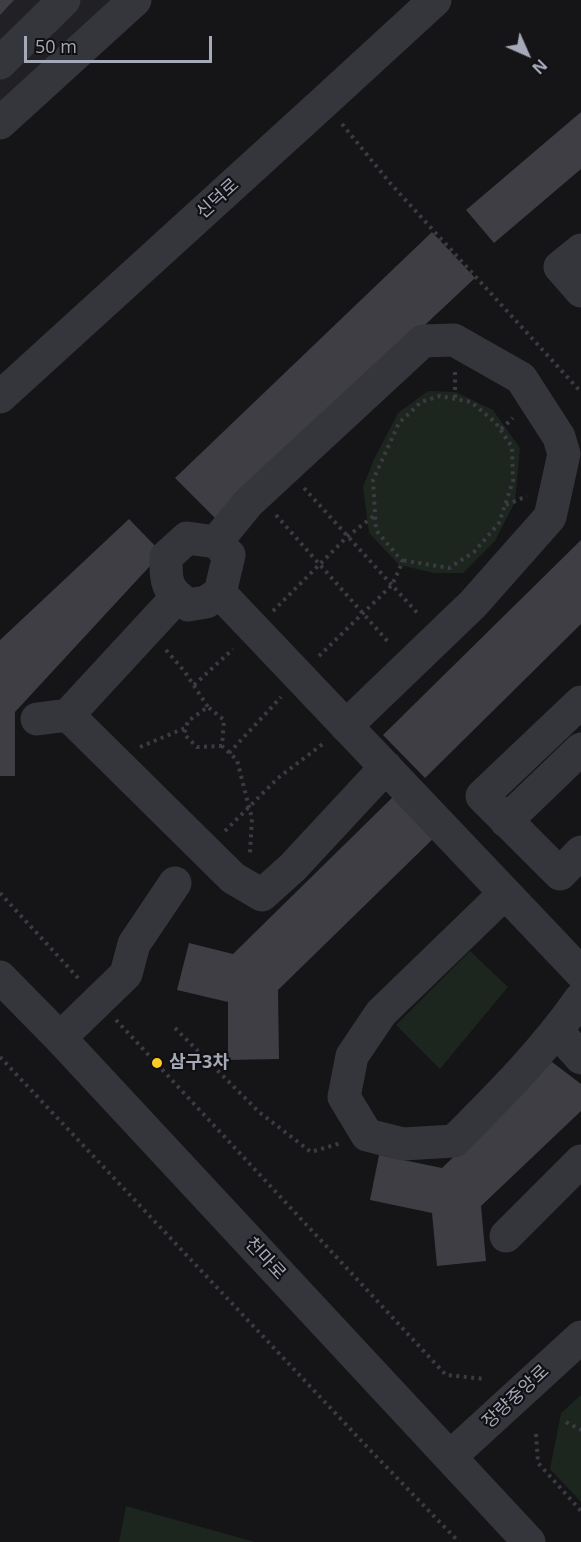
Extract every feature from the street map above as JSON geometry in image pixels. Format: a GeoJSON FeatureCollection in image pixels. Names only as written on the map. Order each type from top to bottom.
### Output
{"type":"FeatureCollection","features":[{"type":"Feature","properties":{"kind":"street"},"geometry":{"type":"LineString","coordinates":[[0,63],[64,0]]}},
{"type":"Feature","properties":{"kind":"street"},"geometry":{"type":"LineString","coordinates":[[0,123],[135,0]]}},
{"type":"Feature","properties":{"kind":"street","name":"신덕로"},"geometry":{"type":"LineString","coordinates":[[0,397],[435,0]]}},
{"type":"Feature","properties":{"kind":"street"},"geometry":{"type":"LineString","coordinates":[[581,250],[561,267],[581,291]]}},
{"type":"Feature","properties":{"kind":"street"},"geometry":{"type":"LineString","coordinates":[[216,542],[248,503],[423,341],[454,340],[521,378],[559,437],[564,454],[550,517],[473,604],[346,726]]}},
{"type":"Feature","properties":{"kind":"street"},"geometry":{"type":"LineString","coordinates":[[187,538],[216,542],[229,555],[220,593],[206,603],[188,605],[173,594],[166,579],[166,557],[187,538]]}},
{"type":"Feature","properties":{"kind":"street"},"geometry":{"type":"LineString","coordinates":[[220,593],[581,973]]}},
{"type":"Feature","properties":{"kind":"street"},"geometry":{"type":"LineString","coordinates":[[177,597],[53,717],[118,765],[233,878],[262,895],[293,867],[386,767]]}},
{"type":"Feature","properties":{"kind":"street"},"geometry":{"type":"LineString","coordinates":[[581,702],[482,796],[560,874],[581,852]]}},
{"type":"Feature","properties":{"kind":"street"},"geometry":{"type":"LineString","coordinates":[[506,820],[581,749]]}},
{"type":"Feature","properties":{"kind":"street"},"geometry":{"type":"LineString","coordinates":[[60,1038],[126,974],[134,944],[175,883]]}},
{"type":"Feature","properties":{"kind":"street"},"geometry":{"type":"LineString","coordinates":[[505,893],[381,1013],[352,1056],[344,1097],[367,1135],[403,1144],[454,1141],[557,1031],[581,998]]}},
{"type":"Feature","properties":{"kind":"street","name":"천마로"},"geometry":{"type":"LineString","coordinates":[[0,977],[60,1038],[529,1542]]}},
{"type":"Feature","properties":{"kind":"street"},"geometry":{"type":"LineString","coordinates":[[557,1031],[581,1058]]}},
{"type":"Feature","properties":{"kind":"street"},"geometry":{"type":"LineString","coordinates":[[506,1236],[581,1161]]}},
{"type":"Feature","properties":{"kind":"street","name":"장량중앙로"},"geometry":{"type":"LineString","coordinates":[[450,1457],[581,1337]]}},
{"type":"Feature","properties":{"kind":"path"},"geometry":{"type":"LineString","coordinates":[[324,102],[390,183],[581,392]]}},
{"type":"Feature","properties":{"kind":"path"},"geometry":{"type":"LineString","coordinates":[[230,753],[299,676],[392,585],[403,561],[401,560],[376,530],[373,480],[399,423],[421,402],[440,396],[471,402],[496,423],[512,447],[513,481],[499,523],[474,552],[449,568],[401,560]]}},
{"type":"Feature","properties":{"kind":"path"},"geometry":{"type":"LineString","coordinates":[[285,468],[439,636]]}},
{"type":"Feature","properties":{"kind":"path"},"geometry":{"type":"LineString","coordinates":[[258,494],[409,666]]}},
{"type":"Feature","properties":{"kind":"path"},"geometry":{"type":"LineString","coordinates":[[194,685],[255,629],[348,536],[375,515]]}},
{"type":"Feature","properties":{"kind":"path"},"geometry":{"type":"LineString","coordinates":[[147,628],[185,672],[208,707],[224,720],[222,746]]}},
{"type":"Feature","properties":{"kind":"path"},"geometry":{"type":"LineString","coordinates":[[208,707],[188,721],[184,734],[197,747],[222,746],[237,760],[252,818],[248,887]]}},
{"type":"Feature","properties":{"kind":"path"},"geometry":{"type":"LineString","coordinates":[[205,851],[278,778],[346,726]]}},
{"type":"Feature","properties":{"kind":"path"},"geometry":{"type":"LineString","coordinates":[[118,765],[141,746],[186,727]]}},
{"type":"Feature","properties":{"kind":"path"},"geometry":{"type":"LineString","coordinates":[[0,893],[446,1375],[485,1379]]}},
{"type":"Feature","properties":{"kind":"path"},"geometry":{"type":"LineString","coordinates":[[175,1028],[259,1112],[311,1152],[367,1135]]}},
{"type":"Feature","properties":{"kind":"path"},"geometry":{"type":"LineString","coordinates":[[0,1057],[459,1542]]}},
{"type":"Feature","properties":{"kind":"path"},"geometry":{"type":"LineString","coordinates":[[566,1422],[581,1430]]}},
{"type":"Feature","properties":{"kind":"path"},"geometry":{"type":"LineString","coordinates":[[536,1434],[538,1463],[581,1510]]}},
{"type":"Feature","properties":{"kind":"shaded area"},"geometry":{"type":"Polygon","coordinates":[[[0,0],[118,0],[0,110],[0,0]]]}},
{"type":"Feature","properties":{"kind":"shaded area"},"geometry":{"type":"Polygon","coordinates":[[[428,391],[456,392],[493,410],[520,448],[515,502],[495,541],[463,573],[434,573],[399,565],[369,533],[363,487],[374,459],[398,413],[428,391]]]}},
{"type":"Feature","properties":{"kind":"shaded area"},"geometry":{"type":"Polygon","coordinates":[[[470,951],[508,987],[440,1069],[396,1025],[470,951]]]}},
{"type":"Feature","properties":{"kind":"shaded area"},"geometry":{"type":"Polygon","coordinates":[[[581,1395],[581,1502],[550,1469],[561,1413],[581,1395]]]}},
{"type":"Feature","properties":{"kind":"shaded area"},"geometry":{"type":"Polygon","coordinates":[[[126,1506],[255,1542],[119,1542],[126,1506]]]}},
{"type":"Feature","properties":{"kind":"building"},"geometry":{"type":"Polygon","coordinates":[[[0,0],[14,0],[0,15],[0,0]]]}},
{"type":"Feature","properties":{"kind":"building"},"geometry":{"type":"Polygon","coordinates":[[[581,112],[581,169],[494,243],[466,210],[581,112]]]}},
{"type":"Feature","properties":{"kind":"building"},"geometry":{"type":"Polygon","coordinates":[[[432,232],[475,278],[217,520],[175,478],[432,232]]]}},
{"type":"Feature","properties":{"kind":"building"},"geometry":{"type":"Polygon","coordinates":[[[129,519],[162,553],[15,712],[15,776],[0,776],[0,640],[129,519]]]}},
{"type":"Feature","properties":{"kind":"building"},"geometry":{"type":"Polygon","coordinates":[[[581,540],[581,624],[425,778],[383,735],[581,540]]]}},
{"type":"Feature","properties":{"kind":"building"},"geometry":{"type":"Polygon","coordinates":[[[399,791],[440,832],[278,990],[279,1059],[228,1060],[228,1002],[177,990],[189,943],[233,954],[399,791]]]}},
{"type":"Feature","properties":{"kind":"building"},"geometry":{"type":"Polygon","coordinates":[[[552,1062],[581,1084],[581,1111],[481,1206],[486,1261],[437,1266],[432,1213],[370,1200],[379,1155],[442,1168],[552,1062]]]}},
{"type":"Feature","properties":{"kind":"place","name":"삼구3차"},"geometry":{"type":"Point","coordinates":[157,1063]}}]}
